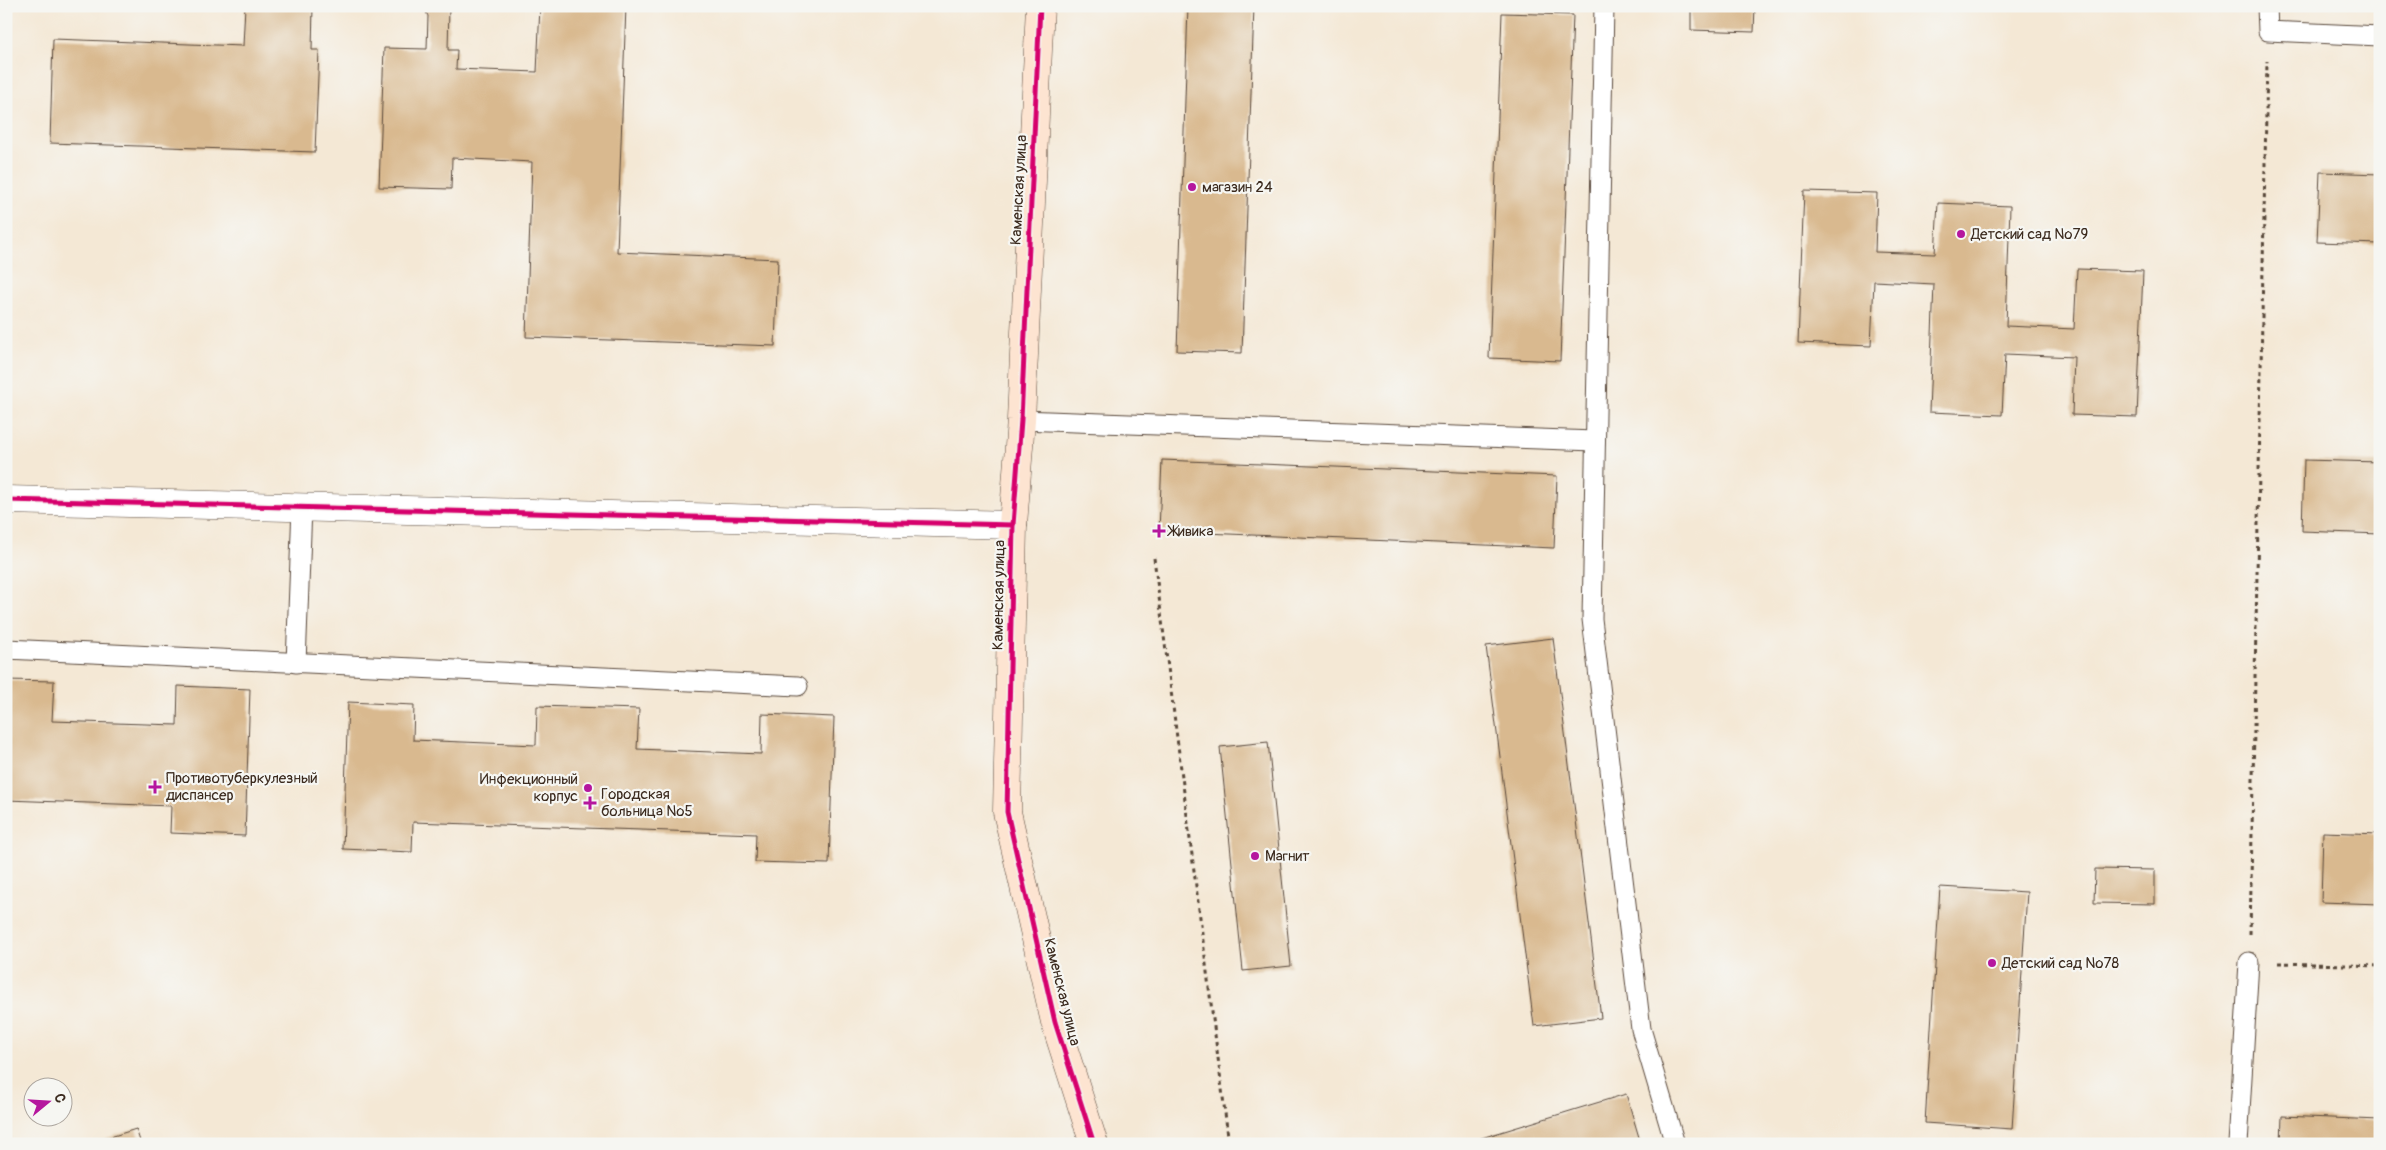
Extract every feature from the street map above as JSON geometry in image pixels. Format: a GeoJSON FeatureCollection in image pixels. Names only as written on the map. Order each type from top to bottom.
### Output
{"type":"FeatureCollection","features":[{"type":"Feature","properties":{"kind":"street","name":"Каменская улица"},"geometry":{"type":"LineString","coordinates":[[1040,6],[1021,420],[1013,525],[1008,812],[1055,1022],[1094,1144]]}},
{"type":"Feature","properties":{"kind":"street"},"geometry":{"type":"LineString","coordinates":[[6,500],[1013,525]]}},
{"type":"Feature","properties":{"kind":"lane"},"geometry":{"type":"LineString","coordinates":[[1604,6],[1592,618],[1641,1028],[1675,1144]]}},
{"type":"Feature","properties":{"kind":"lane"},"geometry":{"type":"LineString","coordinates":[[2267,6],[2268,31],[2380,36]]}},
{"type":"Feature","properties":{"kind":"lane"},"geometry":{"type":"LineString","coordinates":[[1021,420],[1595,441]]}},
{"type":"Feature","properties":{"kind":"lane"},"geometry":{"type":"LineString","coordinates":[[296,663],[302,507]]}},
{"type":"Feature","properties":{"kind":"lane"},"geometry":{"type":"LineString","coordinates":[[6,649],[798,686]]}},
{"type":"Feature","properties":{"kind":"lane"},"geometry":{"type":"LineString","coordinates":[[2238,1144],[2249,962]]}},
{"type":"Feature","properties":{"kind":"path"},"geometry":{"type":"LineString","coordinates":[[2268,31],[2249,962],[2380,966]]}},
{"type":"Feature","properties":{"kind":"path"},"geometry":{"type":"LineString","coordinates":[[1154,558],[1229,1144]]}},
{"type":"Feature","properties":{"kind":"building"},"geometry":{"type":"Polygon","coordinates":[[[245,6],[313,6],[312,50],[319,50],[315,152],[50,143],[53,39],[243,46],[245,6]]]}},
{"type":"Feature","properties":{"kind":"building"},"geometry":{"type":"Polygon","coordinates":[[[423,6],[449,6],[448,50],[457,50],[456,69],[537,72],[540,6],[626,6],[617,252],[778,259],[775,346],[526,337],[532,162],[452,158],[451,189],[379,187],[384,48],[427,49],[428,16],[423,6]]]}},
{"type":"Feature","properties":{"kind":"building"},"geometry":{"type":"Polygon","coordinates":[[[1188,6],[1254,6],[1242,353],[1177,351],[1188,6]]]}},
{"type":"Feature","properties":{"kind":"building"},"geometry":{"type":"Polygon","coordinates":[[[1691,6],[1755,6],[1754,32],[1691,30],[1691,6]]]}},
{"type":"Feature","properties":{"kind":"building"},"geometry":{"type":"Polygon","coordinates":[[[1502,13],[1573,15],[1560,361],[1489,358],[1502,13]]]}},
{"type":"Feature","properties":{"kind":"building"},"geometry":{"type":"Polygon","coordinates":[[[2320,172],[2380,174],[2380,244],[2317,242],[2320,172]]]}},
{"type":"Feature","properties":{"kind":"building"},"geometry":{"type":"Polygon","coordinates":[[[1804,191],[1877,193],[1875,252],[1935,254],[1938,203],[2010,206],[2006,326],[2074,329],[2077,269],[2143,271],[2137,417],[2072,415],[2074,357],[2005,354],[2002,415],[1929,412],[1934,284],[1874,281],[1871,346],[1798,343],[1804,191]]]}},
{"type":"Feature","properties":{"kind":"building"},"geometry":{"type":"Polygon","coordinates":[[[1162,460],[1557,476],[1554,548],[1159,531],[1162,460]]]}},
{"type":"Feature","properties":{"kind":"building"},"geometry":{"type":"Polygon","coordinates":[[[2304,460],[2380,462],[2380,534],[2302,531],[2304,460]]]}},
{"type":"Feature","properties":{"kind":"building"},"geometry":{"type":"Polygon","coordinates":[[[1553,638],[1601,1018],[1534,1026],[1486,646],[1553,638]]]}},
{"type":"Feature","properties":{"kind":"building"},"geometry":{"type":"Polygon","coordinates":[[[6,680],[54,681],[52,721],[177,725],[178,686],[250,689],[245,836],[170,833],[171,806],[6,800],[6,680]]]}},
{"type":"Feature","properties":{"kind":"building","name":"Инфекционный корпус"},"geometry":{"type":"Polygon","coordinates":[[[348,702],[414,705],[413,740],[536,745],[537,706],[639,709],[637,749],[761,754],[762,714],[834,717],[829,864],[755,862],[756,834],[413,822],[412,852],[343,849],[348,702]]]}},
{"type":"Feature","properties":{"kind":"building","name":"Магнит"},"geometry":{"type":"Polygon","coordinates":[[[1268,742],[1291,966],[1243,971],[1220,747],[1268,742]]]}},
{"type":"Feature","properties":{"kind":"building"},"geometry":{"type":"Polygon","coordinates":[[[2323,832],[2380,834],[2380,904],[2321,902],[2323,832]]]}},
{"type":"Feature","properties":{"kind":"building"},"geometry":{"type":"Polygon","coordinates":[[[2095,869],[2155,870],[2155,904],[2094,903],[2095,869]]]}},
{"type":"Feature","properties":{"kind":"building"},"geometry":{"type":"Polygon","coordinates":[[[1940,887],[2027,892],[2012,1129],[1925,1123],[1940,887]]]}},
{"type":"Feature","properties":{"kind":"building"},"geometry":{"type":"Polygon","coordinates":[[[1626,1094],[1641,1144],[1465,1144],[1465,1143],[1626,1094]]]}},
{"type":"Feature","properties":{"kind":"building"},"geometry":{"type":"Polygon","coordinates":[[[2282,1116],[2380,1120],[2380,1144],[2281,1144],[2282,1116]]]}},
{"type":"Feature","properties":{"kind":"building"},"geometry":{"type":"Polygon","coordinates":[[[136,1129],[141,1144],[91,1144],[91,1143],[136,1129]]]}},
{"type":"Feature","properties":{"kind":"cycle path"},"geometry":{"type":"LineString","coordinates":[[1040,6],[1021,420],[1013,525],[1007,812],[1055,1022],[1094,1144]]}},
{"type":"Feature","properties":{"kind":"cycle path"},"geometry":{"type":"LineString","coordinates":[[6,500],[1013,525]]}},
{"type":"Feature","properties":{"kind":"place","name":"магазин 24"},"geometry":{"type":"Point","coordinates":[1192,187]}},
{"type":"Feature","properties":{"kind":"place","name":"Детский сад №79"},"geometry":{"type":"Point","coordinates":[1961,234]}},
{"type":"Feature","properties":{"kind":"place","name":"Живика"},"geometry":{"type":"Point","coordinates":[1159,531]}},
{"type":"Feature","properties":{"kind":"place","name":"Противотуберкулезный диспансер"},"geometry":{"type":"Point","coordinates":[155,787]}},
{"type":"Feature","properties":{"kind":"place","name":"Инфекционный корпус"},"geometry":{"type":"Point","coordinates":[588,788]}},
{"type":"Feature","properties":{"kind":"place","name":"Городская больница №5"},"geometry":{"type":"Point","coordinates":[590,803]}},
{"type":"Feature","properties":{"kind":"place","name":"Магнит"},"geometry":{"type":"Point","coordinates":[1255,856]}},
{"type":"Feature","properties":{"kind":"place","name":"Детский сад №78"},"geometry":{"type":"Point","coordinates":[1992,963]}}]}
